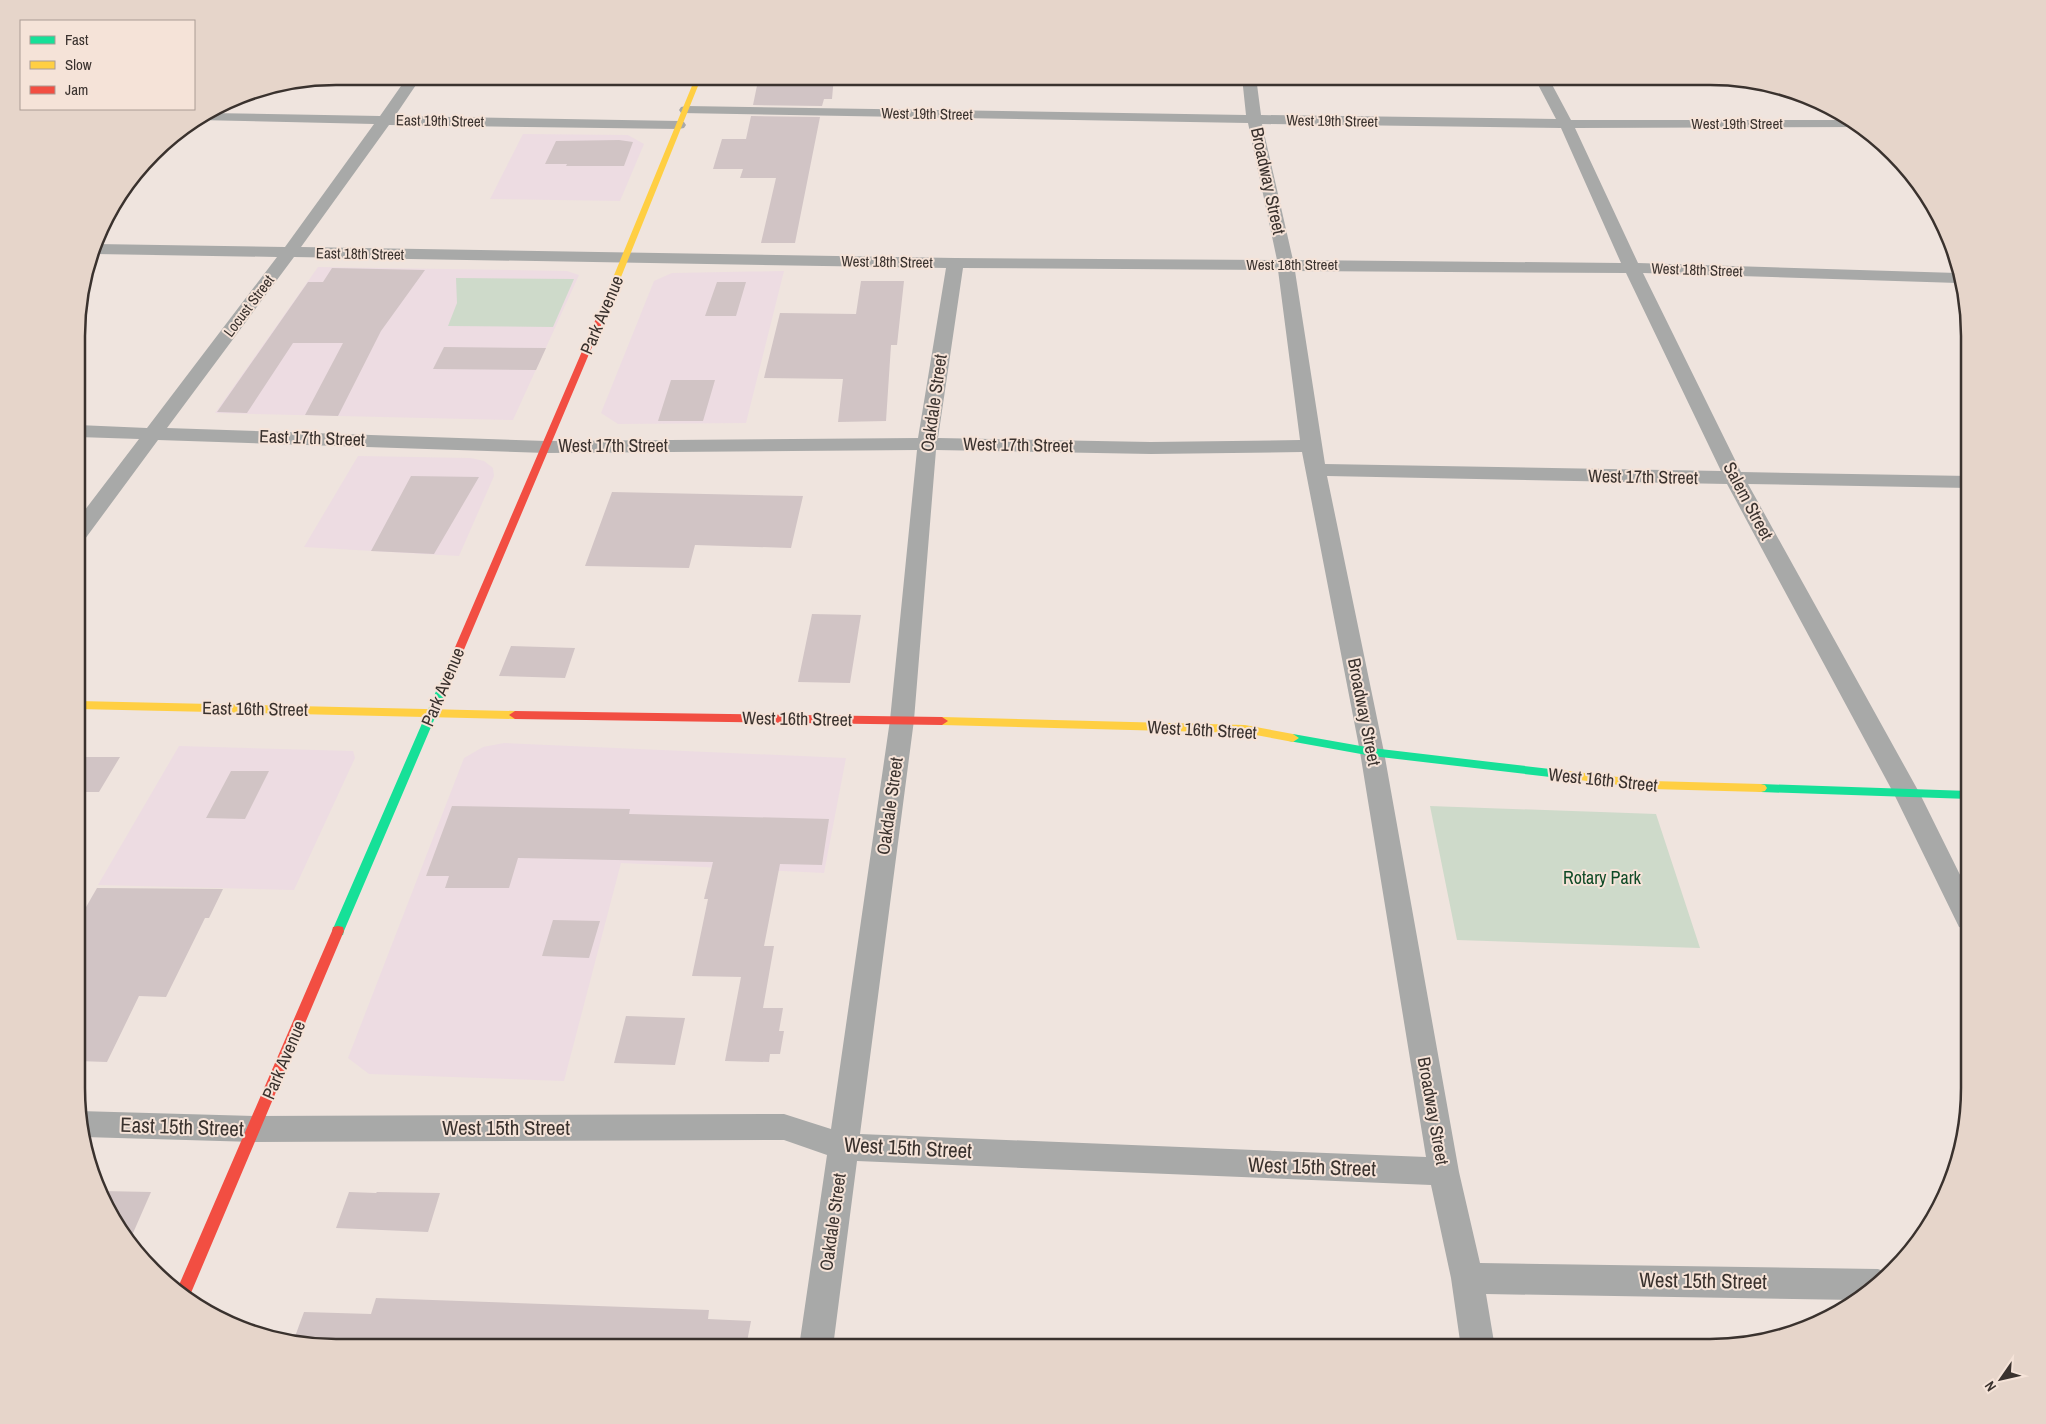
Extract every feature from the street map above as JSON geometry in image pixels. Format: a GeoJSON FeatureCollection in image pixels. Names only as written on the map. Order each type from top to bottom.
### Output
{"type":"FeatureCollection","features":[{"type":"Feature","properties":{"kind":"main road","name":"Park Avenue"},"geometry":{"type":"LineString","coordinates":[[185,1289],[546,447],[626,258],[696,85]]}},
{"type":"Feature","properties":{"kind":"main road","name":"East 16th Street"},"geometry":{"type":"LineString","coordinates":[[85,705],[431,714]]}},
{"type":"Feature","properties":{"kind":"main road","name":"West 16th Street"},"geometry":{"type":"LineString","coordinates":[[431,714],[902,720],[1245,729],[1372,752],[1520,771],[1652,785],[1961,795]]}},
{"type":"Feature","properties":{"kind":"street","name":"Locust Street"},"geometry":{"type":"LineString","coordinates":[[85,524],[152,432],[289,253],[409,85]]}},
{"type":"Feature","properties":{"kind":"street","name":"Broadway Street"},"geometry":{"type":"LineString","coordinates":[[1250,85],[1254,119],[1286,265],[1311,446],[1372,752],[1444,1172],[1467,1278],[1477,1339]]}},
{"type":"Feature","properties":{"kind":"street","name":"Salem Street"},"geometry":{"type":"LineString","coordinates":[[1545,85],[1566,124],[1632,268],[1735,479],[1907,794],[1961,903]]}},
{"type":"Feature","properties":{"kind":"street","name":"West 19th Street"},"geometry":{"type":"LineString","coordinates":[[686,110],[1566,124],[1845,124]]}},
{"type":"Feature","properties":{"kind":"street","name":"East 19th Street"},"geometry":{"type":"LineString","coordinates":[[213,117],[679,125]]}},
{"type":"Feature","properties":{"kind":"street","name":"East 18th Street"},"geometry":{"type":"LineString","coordinates":[[101,248],[626,258]]}},
{"type":"Feature","properties":{"kind":"street","name":"West 18th Street"},"geometry":{"type":"LineString","coordinates":[[626,258],[955,263],[1632,268],[1954,278]]}},
{"type":"Feature","properties":{"kind":"street","name":"Oakdale Street"},"geometry":{"type":"LineString","coordinates":[[817,1339],[902,720],[927,444],[955,263]]}},
{"type":"Feature","properties":{"kind":"street","name":"East 17th Street"},"geometry":{"type":"LineString","coordinates":[[85,431],[546,447]]}},
{"type":"Feature","properties":{"kind":"street","name":"West 17th Street"},"geometry":{"type":"LineString","coordinates":[[546,447],[927,444],[1151,448],[1311,446]]}},
{"type":"Feature","properties":{"kind":"street","name":"West 17th Street"},"geometry":{"type":"LineString","coordinates":[[1317,470],[1961,482]]}},
{"type":"Feature","properties":{"kind":"street","name":"East 15th Street"},"geometry":{"type":"LineString","coordinates":[[88,1124],[254,1129]]}},
{"type":"Feature","properties":{"kind":"street","name":"West 15th Street"},"geometry":{"type":"LineString","coordinates":[[254,1129],[784,1128],[844,1147],[1444,1172]]}},
{"type":"Feature","properties":{"kind":"street","name":"West 15th Street"},"geometry":{"type":"LineString","coordinates":[[1467,1278],[1866,1285]]}},
{"type":"Feature","properties":{"kind":"shaded area"},"geometry":{"type":"Polygon","coordinates":[[[523,134],[628,135],[644,144],[620,201],[490,199],[523,134]]]}},
{"type":"Feature","properties":{"kind":"shaded area"},"geometry":{"type":"Polygon","coordinates":[[[318,267],[567,271],[579,275],[513,420],[215,413],[318,267]]]}},
{"type":"Feature","properties":{"kind":"shaded area"},"geometry":{"type":"Polygon","coordinates":[[[784,271],[746,423],[618,424],[601,413],[654,281],[672,273],[784,271]]]}},
{"type":"Feature","properties":{"kind":"shaded area"},"geometry":{"type":"Polygon","coordinates":[[[358,456],[471,458],[484,461],[493,468],[494,476],[459,556],[304,547],[358,456]]]}},
{"type":"Feature","properties":{"kind":"shaded area"},"geometry":{"type":"Polygon","coordinates":[[[504,743],[846,758],[824,873],[621,863],[564,1081],[369,1074],[348,1058],[464,758],[483,747],[504,743]]]}},
{"type":"Feature","properties":{"kind":"shaded area"},"geometry":{"type":"Polygon","coordinates":[[[179,746],[353,751],[355,758],[294,890],[98,885],[179,746]]]}},
{"type":"Feature","properties":{"kind":"green space"},"geometry":{"type":"Polygon","coordinates":[[[456,278],[574,279],[553,327],[448,326],[457,303],[456,278]]]}},
{"type":"Feature","properties":{"kind":"green space","name":"Rotary Park"},"geometry":{"type":"Polygon","coordinates":[[[1430,806],[1656,814],[1700,948],[1457,940],[1430,806]]]}},
{"type":"Feature","properties":{"kind":"building"},"geometry":{"type":"Polygon","coordinates":[[[757,85],[833,85],[832,99],[824,99],[822,106],[753,105],[757,85]]]}},
{"type":"Feature","properties":{"kind":"building"},"geometry":{"type":"Polygon","coordinates":[[[751,116],[820,117],[795,243],[761,243],[776,178],[740,178],[743,169],[713,169],[722,139],[746,139],[751,116]]]}},
{"type":"Feature","properties":{"kind":"building"},"geometry":{"type":"Polygon","coordinates":[[[619,140],[633,142],[624,166],[545,164],[556,141],[619,140]]]}},
{"type":"Feature","properties":{"kind":"building"},"geometry":{"type":"Polygon","coordinates":[[[332,268],[425,270],[381,331],[338,416],[305,415],[343,343],[293,343],[247,413],[217,412],[308,282],[323,282],[332,268]]]}},
{"type":"Feature","properties":{"kind":"building"},"geometry":{"type":"Polygon","coordinates":[[[861,281],[904,281],[897,345],[891,345],[886,421],[838,422],[843,379],[764,378],[780,313],[856,314],[861,281]]]}},
{"type":"Feature","properties":{"kind":"building"},"geometry":{"type":"Polygon","coordinates":[[[717,282],[746,282],[736,316],[705,316],[717,282]]]}},
{"type":"Feature","properties":{"kind":"building"},"geometry":{"type":"Polygon","coordinates":[[[444,347],[546,348],[536,370],[433,369],[444,347]]]}},
{"type":"Feature","properties":{"kind":"building"},"geometry":{"type":"Polygon","coordinates":[[[671,380],[715,380],[703,421],[658,421],[671,380]]]}},
{"type":"Feature","properties":{"kind":"building"},"geometry":{"type":"Polygon","coordinates":[[[411,476],[479,477],[434,554],[371,551],[411,476]]]}},
{"type":"Feature","properties":{"kind":"building"},"geometry":{"type":"Polygon","coordinates":[[[612,492],[803,496],[791,548],[695,545],[689,568],[585,566],[612,492]]]}},
{"type":"Feature","properties":{"kind":"building"},"geometry":{"type":"Polygon","coordinates":[[[812,614],[861,615],[850,683],[798,682],[812,614]]]}},
{"type":"Feature","properties":{"kind":"building"},"geometry":{"type":"Polygon","coordinates":[[[511,646],[575,648],[565,678],[499,676],[511,646]]]}},
{"type":"Feature","properties":{"kind":"building"},"geometry":{"type":"Polygon","coordinates":[[[85,757],[120,757],[99,792],[85,792],[85,757]]]}},
{"type":"Feature","properties":{"kind":"building"},"geometry":{"type":"Polygon","coordinates":[[[231,771],[269,771],[245,819],[206,818],[231,771]]]}},
{"type":"Feature","properties":{"kind":"building"},"geometry":{"type":"Polygon","coordinates":[[[452,806],[630,809],[629,814],[829,819],[822,865],[780,864],[764,946],[774,946],[763,1008],[783,1008],[779,1031],[784,1031],[780,1054],[770,1054],[769,1062],[725,1061],[741,977],[692,976],[708,899],[704,899],[713,862],[518,858],[509,888],[445,888],[449,876],[426,876],[452,806]]]}},
{"type":"Feature","properties":{"kind":"building"},"geometry":{"type":"Polygon","coordinates":[[[97,888],[223,889],[209,918],[205,918],[166,997],[139,996],[107,1062],[85,1061],[85,909],[97,888]]]}},
{"type":"Feature","properties":{"kind":"building"},"geometry":{"type":"Polygon","coordinates":[[[553,920],[600,921],[589,958],[542,956],[553,920]]]}},
{"type":"Feature","properties":{"kind":"building"},"geometry":{"type":"Polygon","coordinates":[[[626,1016],[685,1018],[675,1065],[614,1063],[626,1016]]]}},
{"type":"Feature","properties":{"kind":"building"},"geometry":{"type":"Polygon","coordinates":[[[107,1191],[151,1192],[132,1235],[107,1191]]]}},
{"type":"Feature","properties":{"kind":"building"},"geometry":{"type":"Polygon","coordinates":[[[349,1192],[440,1193],[428,1232],[336,1228],[349,1192]]]}},
{"type":"Feature","properties":{"kind":"building"},"geometry":{"type":"Polygon","coordinates":[[[376,1298],[709,1310],[708,1319],[751,1321],[748,1339],[336,1339],[295,1336],[304,1312],[371,1314],[376,1298]]]}},
{"type":"Feature","properties":{"kind":"traffic: fast"},"geometry":{"type":"LineString","coordinates":[[338,931],[458,652]]}},
{"type":"Feature","properties":{"kind":"traffic: fast"},"geometry":{"type":"LineString","coordinates":[[1293,738],[1372,752],[1559,774]]}},
{"type":"Feature","properties":{"kind":"traffic: fast"},"geometry":{"type":"LineString","coordinates":[[1761,788],[1961,795]]}},
{"type":"Feature","properties":{"kind":"traffic: slow"},"geometry":{"type":"LineString","coordinates":[[607,302],[695,85]]}},
{"type":"Feature","properties":{"kind":"traffic: slow"},"geometry":{"type":"LineString","coordinates":[[85,705],[515,715]]}},
{"type":"Feature","properties":{"kind":"traffic: slow"},"geometry":{"type":"LineString","coordinates":[[942,721],[1245,729],[1293,738]]}},
{"type":"Feature","properties":{"kind":"traffic: slow"},"geometry":{"type":"LineString","coordinates":[[1559,774],[1652,785],[1761,788]]}},
{"type":"Feature","properties":{"kind":"traffic: jam"},"geometry":{"type":"LineString","coordinates":[[458,652],[607,302]]}},
{"type":"Feature","properties":{"kind":"traffic: jam"},"geometry":{"type":"LineString","coordinates":[[515,715],[942,721]]}},
{"type":"Feature","properties":{"kind":"traffic: jam"},"geometry":{"type":"LineString","coordinates":[[185,1289],[338,931]]}}]}
